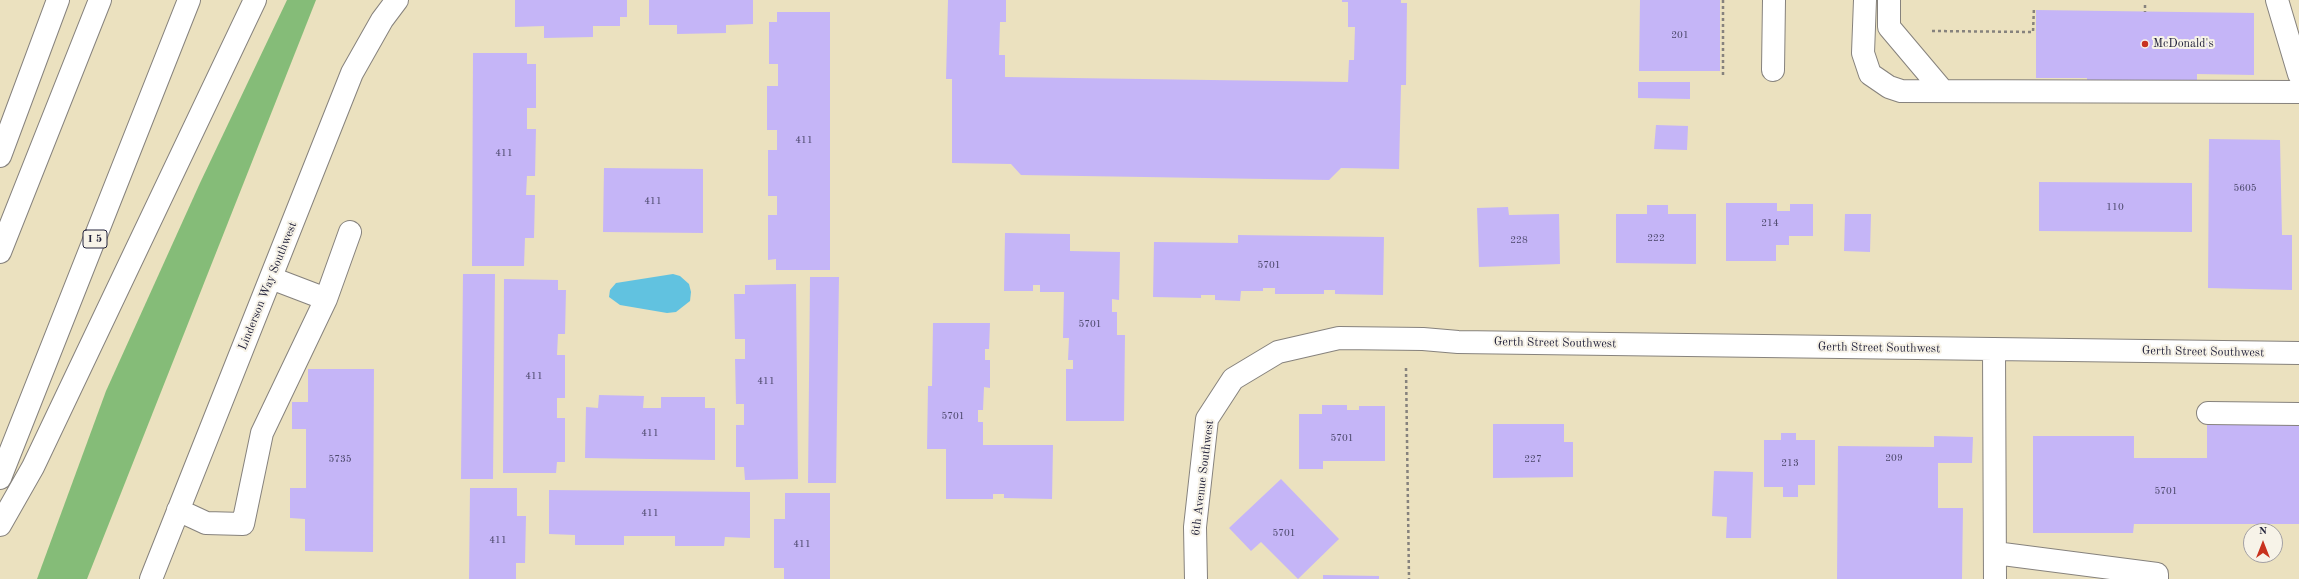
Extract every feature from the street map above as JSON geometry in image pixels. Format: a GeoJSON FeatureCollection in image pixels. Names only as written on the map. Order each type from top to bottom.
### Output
{"type":"FeatureCollection","features":[{"type":"Feature","properties":{"kind":"main road"},"geometry":{"type":"LineString","coordinates":[[0,156],[58,0]]}},
{"type":"Feature","properties":{"kind":"main road"},"geometry":{"type":"LineString","coordinates":[[0,252],[100,0]]}},
{"type":"Feature","properties":{"kind":"main road","name":"I 5"},"geometry":{"type":"LineString","coordinates":[[0,478],[189,0]]}},
{"type":"Feature","properties":{"kind":"main road"},"geometry":{"type":"LineString","coordinates":[[0,525],[33,467],[255,0]]}},
{"type":"Feature","properties":{"kind":"main road","name":"Linderson Way Southwest"},"geometry":{"type":"LineString","coordinates":[[151,579],[352,73],[382,20],[397,0]]}},
{"type":"Feature","properties":{"kind":"main road"},"geometry":{"type":"LineString","coordinates":[[1773,70],[1774,0]]}},
{"type":"Feature","properties":{"kind":"main road"},"geometry":{"type":"LineString","coordinates":[[1865,0],[1863,53],[1870,74],[1889,87],[1901,91],[2299,92]]}},
{"type":"Feature","properties":{"kind":"main road"},"geometry":{"type":"LineString","coordinates":[[1888,0],[1889,27],[1943,91]]}},
{"type":"Feature","properties":{"kind":"main road"},"geometry":{"type":"LineString","coordinates":[[2277,0],[2299,74]]}},
{"type":"Feature","properties":{"kind":"main road"},"geometry":{"type":"LineString","coordinates":[[178,510],[206,523],[243,524],[262,433],[326,300],[350,232]]}},
{"type":"Feature","properties":{"kind":"main road"},"geometry":{"type":"LineString","coordinates":[[271,278],[326,300]]}},
{"type":"Feature","properties":{"kind":"main road","name":"6th Avenue Southwest"},"geometry":{"type":"LineString","coordinates":[[1196,579],[1194,527],[1207,419],[1233,379],[1278,352],[1339,338],[1406,339],[1458,342]]}},
{"type":"Feature","properties":{"kind":"main road","name":"Gerth Street Southwest"},"geometry":{"type":"LineString","coordinates":[[1458,342],[2299,353]]}},
{"type":"Feature","properties":{"kind":"main road"},"geometry":{"type":"LineString","coordinates":[[1994,349],[1995,579]]}},
{"type":"Feature","properties":{"kind":"main road"},"geometry":{"type":"LineString","coordinates":[[2208,413],[2299,414]]}},
{"type":"Feature","properties":{"kind":"main road"},"geometry":{"type":"LineString","coordinates":[[1995,553],[2078,571],[2157,574],[2157,579]]}},
{"type":"Feature","properties":{"kind":"path"},"geometry":{"type":"LineString","coordinates":[[1723,0],[1723,75]]}},
{"type":"Feature","properties":{"kind":"path"},"geometry":{"type":"LineString","coordinates":[[2145,5],[2145,12]]}},
{"type":"Feature","properties":{"kind":"path"},"geometry":{"type":"LineString","coordinates":[[1925,30],[2033,32],[2034,7]]}},
{"type":"Feature","properties":{"kind":"path"},"geometry":{"type":"LineString","coordinates":[[1406,339],[1409,579]]}},
{"type":"Feature","properties":{"kind":"green space"},"geometry":{"type":"Polygon","coordinates":[[[287,0],[316,0],[87,579],[37,579],[106,391],[200,183],[287,0]]]}},
{"type":"Feature","properties":{"kind":"water"},"geometry":{"type":"Polygon","coordinates":[[[673,274],[680,276],[689,284],[691,292],[690,301],[676,312],[667,313],[620,305],[609,297],[610,290],[616,283],[673,274]]]}},
{"type":"Feature","properties":{"kind":"building"},"geometry":{"type":"Polygon","coordinates":[[[515,0],[627,0],[627,17],[620,17],[620,26],[593,26],[593,37],[544,38],[544,26],[515,27],[515,0]]]}},
{"type":"Feature","properties":{"kind":"building"},"geometry":{"type":"Polygon","coordinates":[[[649,0],[753,0],[753,24],[726,25],[726,33],[677,34],[677,25],[649,25],[649,0]]]}},
{"type":"Feature","properties":{"kind":"building"},"geometry":{"type":"Polygon","coordinates":[[[948,0],[1006,0],[1006,22],[1000,22],[999,55],[1005,55],[1005,77],[1348,82],[1349,60],[1354,60],[1355,27],[1348,27],[1348,2],[1342,2],[1342,0],[1401,0],[1401,3],[1407,3],[1406,85],[1401,85],[1399,169],[1341,168],[1329,180],[1021,175],[1011,164],[952,163],[952,79],[946,79],[948,0]]]}},
{"type":"Feature","properties":{"kind":"building"},"geometry":{"type":"Polygon","coordinates":[[[1640,0],[1720,0],[1720,71],[1639,71],[1640,0]]]}},
{"type":"Feature","properties":{"kind":"building","name":"McDonald's"},"geometry":{"type":"Polygon","coordinates":[[[2036,10],[2254,13],[2254,75],[2197,74],[2197,81],[2087,88],[2087,78],[2036,78],[2036,10]]]}},
{"type":"Feature","properties":{"kind":"building"},"geometry":{"type":"Polygon","coordinates":[[[777,12],[830,12],[830,270],[776,270],[776,259],[768,260],[768,215],[777,215],[777,196],[768,196],[768,150],[777,150],[777,130],[767,130],[767,86],[778,86],[778,64],[769,64],[769,22],[777,22],[777,12]]]}},
{"type":"Feature","properties":{"kind":"building"},"geometry":{"type":"Polygon","coordinates":[[[473,53],[527,53],[527,64],[536,64],[536,108],[527,108],[527,129],[536,129],[535,176],[527,176],[526,195],[535,195],[534,238],[525,238],[524,266],[472,266],[473,53]]]}},
{"type":"Feature","properties":{"kind":"building"},"geometry":{"type":"Polygon","coordinates":[[[1638,82],[1690,82],[1690,99],[1638,98],[1638,82]]]}},
{"type":"Feature","properties":{"kind":"building"},"geometry":{"type":"Polygon","coordinates":[[[1656,125],[1688,126],[1687,150],[1654,149],[1656,125]]]}},
{"type":"Feature","properties":{"kind":"building"},"geometry":{"type":"Polygon","coordinates":[[[2209,139],[2280,140],[2282,235],[2292,235],[2292,290],[2208,288],[2209,139]]]}},
{"type":"Feature","properties":{"kind":"building"},"geometry":{"type":"Polygon","coordinates":[[[604,168],[703,169],[703,233],[603,232],[604,168]]]}},
{"type":"Feature","properties":{"kind":"building"},"geometry":{"type":"Polygon","coordinates":[[[2039,182],[2192,183],[2192,232],[2039,231],[2039,182]]]}},
{"type":"Feature","properties":{"kind":"building"},"geometry":{"type":"Polygon","coordinates":[[[1726,203],[1777,203],[1777,211],[1790,211],[1790,204],[1813,204],[1813,236],[1789,236],[1789,245],[1776,245],[1776,261],[1726,261],[1726,203]]]}},
{"type":"Feature","properties":{"kind":"building"},"geometry":{"type":"Polygon","coordinates":[[[1647,205],[1668,205],[1668,214],[1696,214],[1696,264],[1616,263],[1616,214],[1647,214],[1647,205]]]}},
{"type":"Feature","properties":{"kind":"building"},"geometry":{"type":"Polygon","coordinates":[[[1508,207],[1509,215],[1559,214],[1560,264],[1479,267],[1477,208],[1508,207]]]}},
{"type":"Feature","properties":{"kind":"building"},"geometry":{"type":"Polygon","coordinates":[[[1845,214],[1871,214],[1870,252],[1844,251],[1845,214]]]}},
{"type":"Feature","properties":{"kind":"building"},"geometry":{"type":"Polygon","coordinates":[[[1005,233],[1070,234],[1070,251],[1120,252],[1119,300],[1112,299],[1112,312],[1117,312],[1117,335],[1125,335],[1124,421],[1066,421],[1066,369],[1073,369],[1073,360],[1068,360],[1069,338],[1063,338],[1064,292],[1040,292],[1040,285],[1033,285],[1033,291],[1004,291],[1005,233]]]}},
{"type":"Feature","properties":{"kind":"building"},"geometry":{"type":"Polygon","coordinates":[[[1238,235],[1384,237],[1383,295],[1335,294],[1335,290],[1324,290],[1324,294],[1275,294],[1275,288],[1263,288],[1263,291],[1241,291],[1240,301],[1215,300],[1215,295],[1201,295],[1201,298],[1153,297],[1154,242],[1238,243],[1238,235]]]}},
{"type":"Feature","properties":{"kind":"building"},"geometry":{"type":"Polygon","coordinates":[[[463,274],[495,274],[493,479],[461,479],[463,274]]]}},
{"type":"Feature","properties":{"kind":"building"},"geometry":{"type":"Polygon","coordinates":[[[810,277],[839,277],[836,483],[808,483],[810,277]]]}},
{"type":"Feature","properties":{"kind":"building"},"geometry":{"type":"Polygon","coordinates":[[[504,279],[558,280],[558,290],[566,290],[565,334],[558,334],[557,355],[565,355],[565,398],[557,398],[557,418],[565,418],[565,462],[557,462],[556,473],[503,473],[504,279]]]}},
{"type":"Feature","properties":{"kind":"building"},"geometry":{"type":"Polygon","coordinates":[[[796,284],[798,479],[745,480],[744,467],[736,467],[736,425],[744,425],[744,404],[736,404],[735,359],[745,359],[745,339],[735,339],[734,294],[745,294],[745,285],[796,284]]]}},
{"type":"Feature","properties":{"kind":"building"},"geometry":{"type":"Polygon","coordinates":[[[933,323],[990,323],[989,349],[985,349],[985,360],[990,360],[990,388],[984,387],[983,410],[978,410],[978,422],[983,422],[983,445],[1053,445],[1052,499],[1004,498],[1004,494],[993,494],[993,499],[946,499],[946,449],[927,449],[928,386],[932,386],[933,323]]]}},
{"type":"Feature","properties":{"kind":"building"},"geometry":{"type":"Polygon","coordinates":[[[308,369],[374,369],[373,552],[305,551],[305,519],[290,518],[290,488],[306,488],[306,429],[292,429],[292,402],[308,402],[308,369]]]}},
{"type":"Feature","properties":{"kind":"building"},"geometry":{"type":"Polygon","coordinates":[[[599,395],[644,396],[643,408],[661,408],[661,397],[705,397],[705,408],[715,408],[715,460],[585,458],[586,407],[598,408],[599,395]]]}},
{"type":"Feature","properties":{"kind":"building"},"geometry":{"type":"Polygon","coordinates":[[[1322,405],[1347,405],[1347,410],[1359,410],[1359,406],[1385,406],[1385,461],[1323,461],[1323,469],[1299,469],[1299,414],[1322,414],[1322,405]]]}},
{"type":"Feature","properties":{"kind":"building"},"geometry":{"type":"Polygon","coordinates":[[[1493,424],[1564,424],[1564,442],[1573,442],[1573,477],[1493,478],[1493,424]]]}},
{"type":"Feature","properties":{"kind":"building"},"geometry":{"type":"Polygon","coordinates":[[[2207,425],[2299,425],[2299,524],[2134,524],[2133,533],[2033,533],[2033,436],[2134,436],[2134,458],[2207,458],[2207,425]]]}},
{"type":"Feature","properties":{"kind":"building"},"geometry":{"type":"Polygon","coordinates":[[[1781,433],[1796,433],[1796,440],[1815,440],[1815,485],[1798,485],[1798,497],[1783,497],[1783,487],[1764,487],[1764,440],[1781,440],[1781,433]]]}},
{"type":"Feature","properties":{"kind":"building"},"geometry":{"type":"Polygon","coordinates":[[[1934,436],[1973,437],[1972,463],[1938,463],[1938,508],[1963,508],[1962,579],[1837,579],[1838,446],[1934,447],[1934,436]]]}},
{"type":"Feature","properties":{"kind":"building"},"geometry":{"type":"Polygon","coordinates":[[[1714,471],[1753,472],[1751,538],[1726,538],[1727,517],[1712,516],[1714,471]]]}},
{"type":"Feature","properties":{"kind":"building"},"geometry":{"type":"Polygon","coordinates":[[[1281,479],[1339,539],[1298,579],[1261,542],[1251,551],[1229,528],[1281,479]]]}},
{"type":"Feature","properties":{"kind":"building"},"geometry":{"type":"Polygon","coordinates":[[[470,488],[517,488],[517,516],[526,516],[525,563],[516,563],[516,579],[469,579],[470,488]]]}},
{"type":"Feature","properties":{"kind":"building"},"geometry":{"type":"Polygon","coordinates":[[[549,490],[750,492],[750,538],[725,537],[724,546],[675,546],[675,536],[624,536],[624,545],[575,545],[575,535],[549,534],[549,490]]]}},
{"type":"Feature","properties":{"kind":"building"},"geometry":{"type":"Polygon","coordinates":[[[785,493],[830,493],[830,579],[784,579],[784,568],[774,568],[774,519],[785,519],[785,493]]]}},
{"type":"Feature","properties":{"kind":"building"},"geometry":{"type":"Polygon","coordinates":[[[1323,575],[1379,576],[1379,579],[1323,579],[1323,575]]]}},
{"type":"Feature","properties":{"kind":"place","name":"McDonald's"},"geometry":{"type":"Point","coordinates":[2145,44]}}]}
